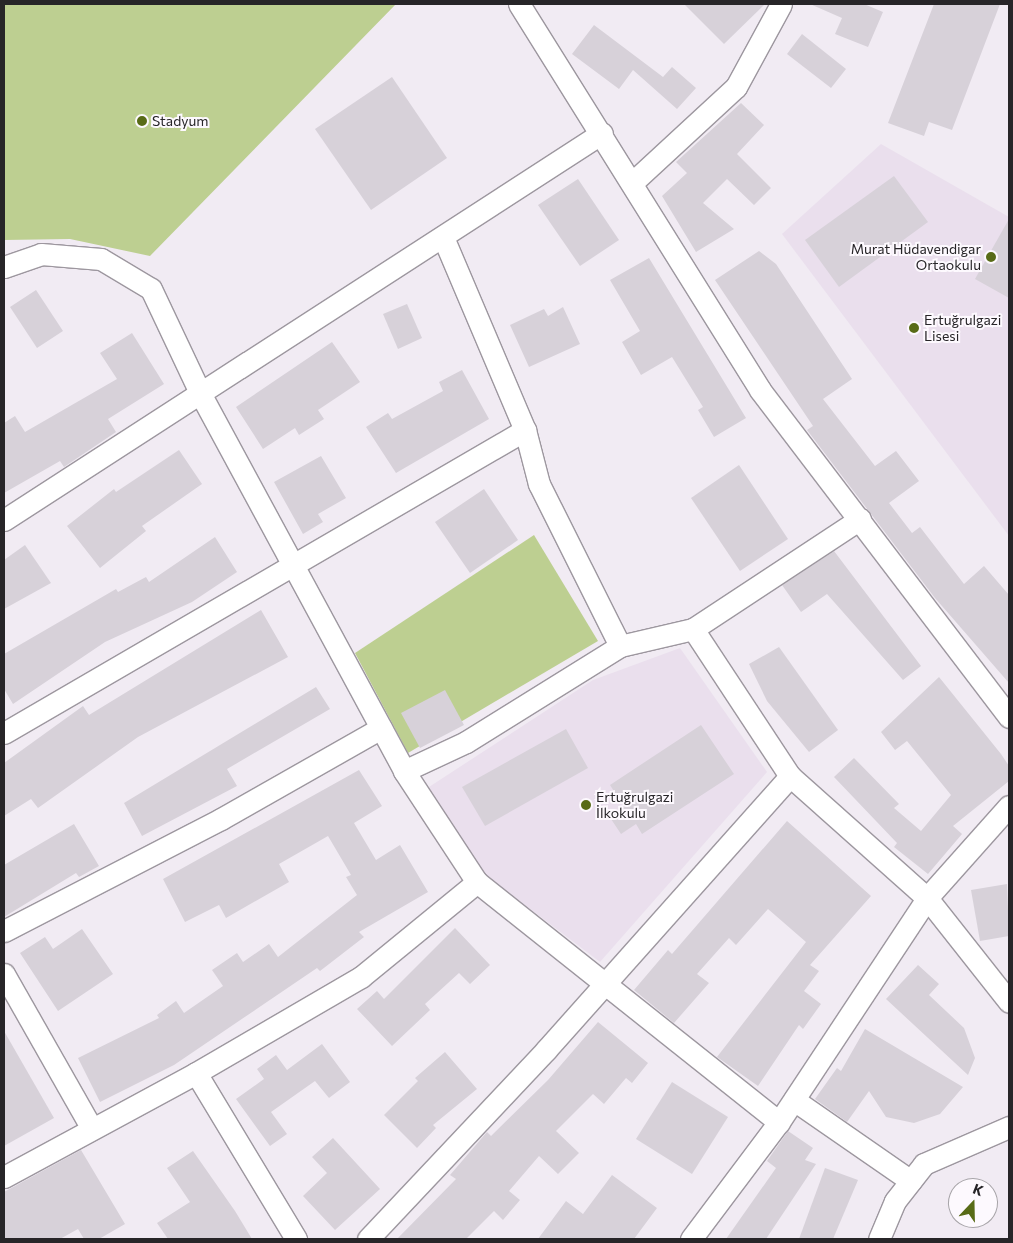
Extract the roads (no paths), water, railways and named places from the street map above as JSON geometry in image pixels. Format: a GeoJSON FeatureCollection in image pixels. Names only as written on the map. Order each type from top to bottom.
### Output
{"type":"FeatureCollection","features":[{"type":"Feature","properties":{"kind":"street"},"geometry":{"type":"LineString","coordinates":[[519,4],[602,133],[760,390],[1006,707]]}},
{"type":"Feature","properties":{"kind":"street"},"geometry":{"type":"LineString","coordinates":[[632,182],[736,87],[781,4]]}},
{"type":"Feature","properties":{"kind":"street"},"geometry":{"type":"LineString","coordinates":[[4,520],[201,395],[602,133]]}},
{"type":"Feature","properties":{"kind":"street"},"geometry":{"type":"LineString","coordinates":[[443,237],[526,430],[539,484],[620,646]]}},
{"type":"Feature","properties":{"kind":"street"},"geometry":{"type":"LineString","coordinates":[[4,267],[41,254],[101,259],[152,289],[201,395],[404,771],[477,882],[779,1122]]}},
{"type":"Feature","properties":{"kind":"street"},"geometry":{"type":"LineString","coordinates":[[4,733],[526,430]]}},
{"type":"Feature","properties":{"kind":"street"},"geometry":{"type":"LineString","coordinates":[[404,771],[466,742],[620,646],[693,629],[860,519]]}},
{"type":"Feature","properties":{"kind":"street"},"geometry":{"type":"LineString","coordinates":[[693,629],[790,776],[927,898],[1009,1002]]}},
{"type":"Feature","properties":{"kind":"street"},"geometry":{"type":"LineString","coordinates":[[4,931],[221,820],[381,728]]}},
{"type":"Feature","properties":{"kind":"street"},"geometry":{"type":"LineString","coordinates":[[368,1239],[605,984],[790,776]]}},
{"type":"Feature","properties":{"kind":"street"},"geometry":{"type":"LineString","coordinates":[[691,1239],[779,1122],[927,898],[1009,806]]}},
{"type":"Feature","properties":{"kind":"street"},"geometry":{"type":"LineString","coordinates":[[4,1176],[196,1073],[361,978],[477,882]]}},
{"type":"Feature","properties":{"kind":"street"},"geometry":{"type":"LineString","coordinates":[[4,974],[92,1129]]}},
{"type":"Feature","properties":{"kind":"street"},"geometry":{"type":"LineString","coordinates":[[196,1073],[296,1239]]}},
{"type":"Feature","properties":{"kind":"street"},"geometry":{"type":"LineString","coordinates":[[794,1100],[911,1180]]}},
{"type":"Feature","properties":{"kind":"street"},"geometry":{"type":"LineString","coordinates":[[879,1239],[895,1200],[924,1164],[1009,1127]]}},
{"type":"Feature","properties":{"kind":"place","name":"Stadyum"},"geometry":{"type":"Point","coordinates":[142,121]}},
{"type":"Feature","properties":{"kind":"place","name":"Murat Hüdavendigar Ortaokulu"},"geometry":{"type":"Point","coordinates":[991,257]}},
{"type":"Feature","properties":{"kind":"place","name":"Ertuğrulgazi Lisesi"},"geometry":{"type":"Point","coordinates":[914,328]}},
{"type":"Feature","properties":{"kind":"place","name":"Ertuğrulgazi İlkokulu"},"geometry":{"type":"Point","coordinates":[586,805]}}]}
